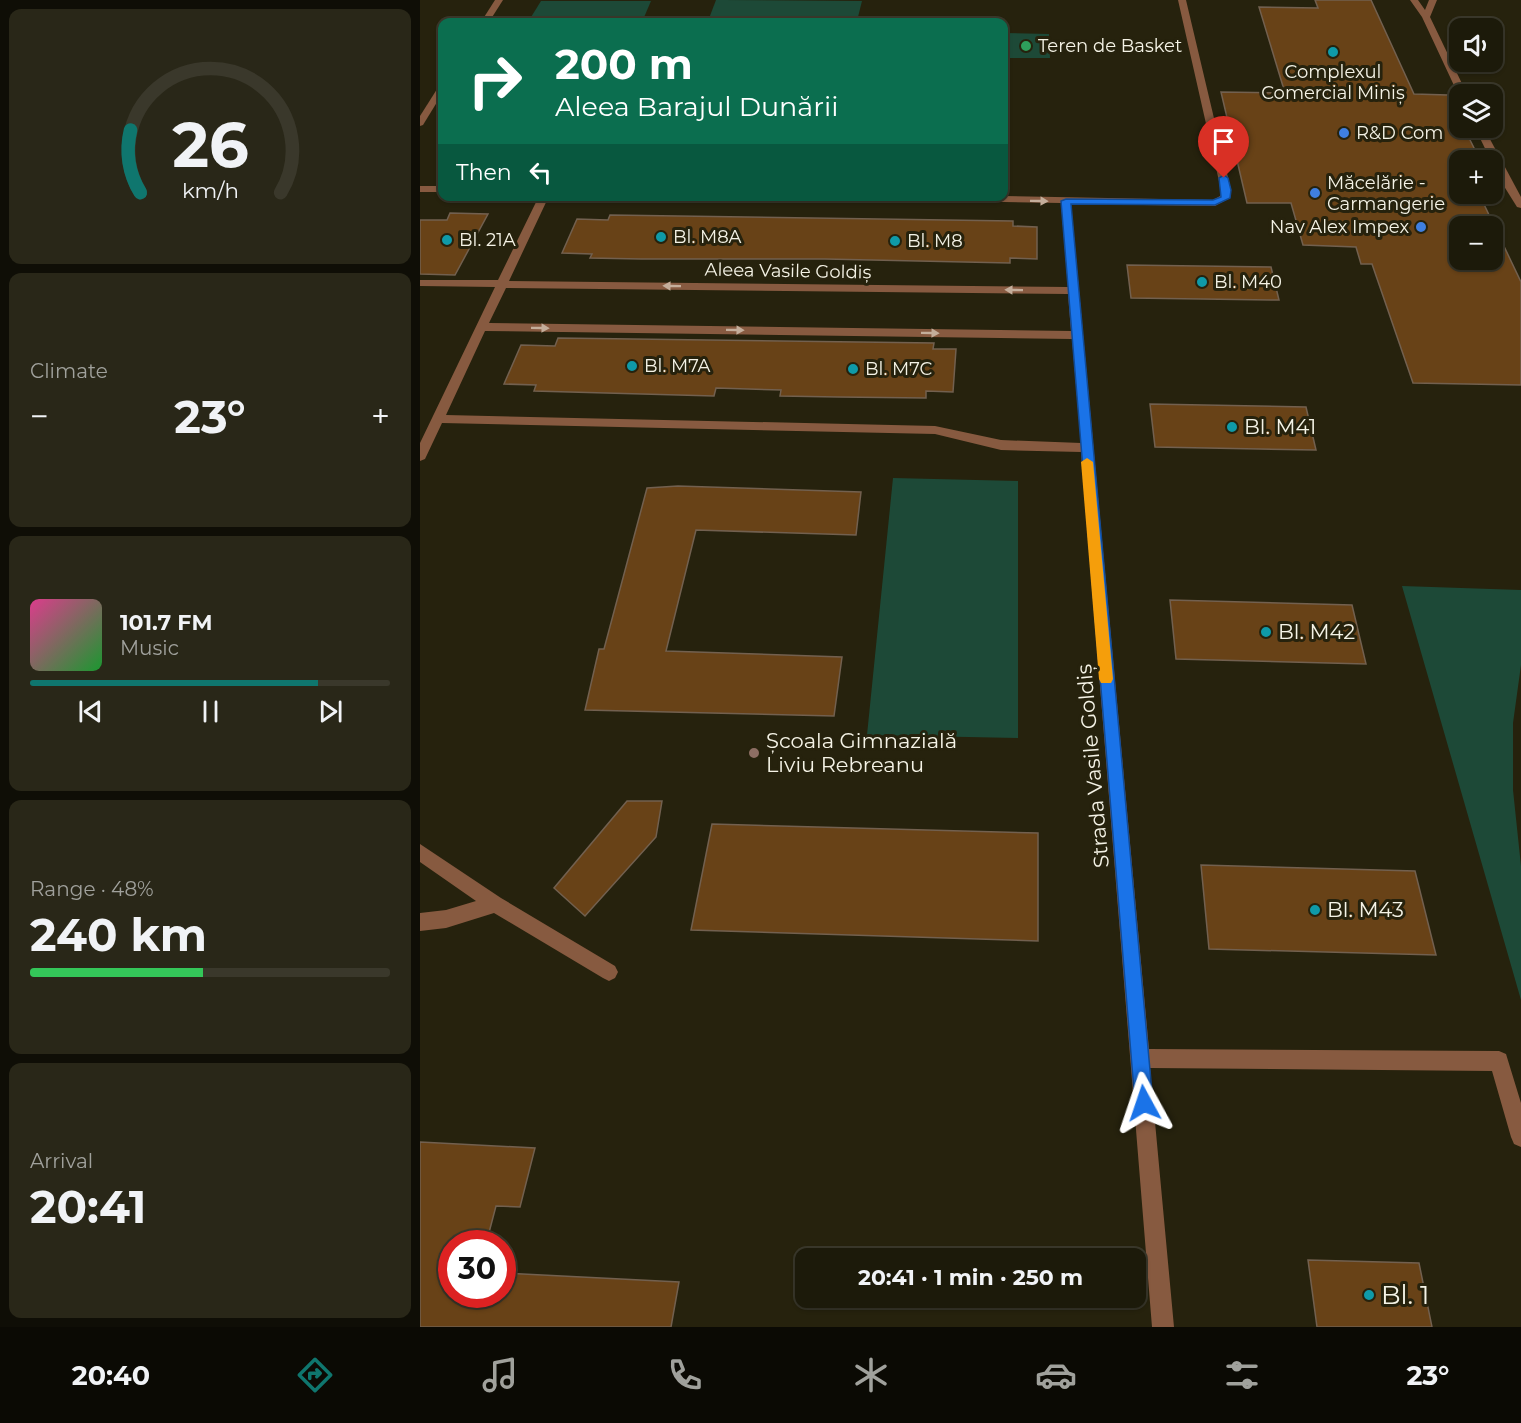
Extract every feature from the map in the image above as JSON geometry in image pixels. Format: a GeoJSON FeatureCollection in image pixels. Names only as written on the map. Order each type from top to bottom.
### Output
{"type":"FeatureCollection","features":[{"type":"Feature","properties":{"kind":"street"},"geometry":{"type":"LineString","coordinates":[[488,18],[499,0]]}},
{"type":"Feature","properties":{"kind":"street"},"geometry":{"type":"LineString","coordinates":[[1008,200],[1215,203],[1225,198],[1226,190],[1182,0]]}},
{"type":"Feature","properties":{"kind":"street"},"geometry":{"type":"LineString","coordinates":[[1414,0],[1426,17],[1458,84]]}},
{"type":"Feature","properties":{"kind":"street"},"geometry":{"type":"LineString","coordinates":[[1426,17],[1433,0]]}},
{"type":"Feature","properties":{"kind":"street"},"geometry":{"type":"LineString","coordinates":[[420,123],[438,94]]}},
{"type":"Feature","properties":{"kind":"street"},"geometry":{"type":"LineString","coordinates":[[1484,138],[1521,205]]}},
{"type":"Feature","properties":{"kind":"street"},"geometry":{"type":"LineString","coordinates":[[1507,183],[1521,189]]}},
{"type":"Feature","properties":{"kind":"street"},"geometry":{"type":"LineString","coordinates":[[420,189],[438,189]]}},
{"type":"Feature","properties":{"kind":"street"},"geometry":{"type":"LineString","coordinates":[[420,456],[542,201]]}},
{"type":"Feature","properties":{"kind":"street","name":"Strada Vasile Goldiș"},"geometry":{"type":"LineString","coordinates":[[1066,201],[1163,1327]]}},
{"type":"Feature","properties":{"kind":"street","name":"Aleea Vasile Goldiș"},"geometry":{"type":"LineString","coordinates":[[420,283],[1072,291]]}},
{"type":"Feature","properties":{"kind":"street"},"geometry":{"type":"LineString","coordinates":[[482,327],[1076,335]]}},
{"type":"Feature","properties":{"kind":"street"},"geometry":{"type":"LineString","coordinates":[[437,419],[935,430],[1001,445],[1086,448]]}},
{"type":"Feature","properties":{"kind":"street"},"geometry":{"type":"LineString","coordinates":[[420,852],[495,904],[609,972]]}},
{"type":"Feature","properties":{"kind":"street"},"geometry":{"type":"LineString","coordinates":[[420,922],[446,919],[495,904]]}},
{"type":"Feature","properties":{"kind":"street"},"geometry":{"type":"LineString","coordinates":[[1140,1058],[1499,1061],[1521,1137]]}},
{"type":"Feature","properties":{"kind":"green space"},"geometry":{"type":"Polygon","coordinates":[[[716,0],[862,1],[858,18],[709,18],[716,0]]]}},
{"type":"Feature","properties":{"kind":"green space"},"geometry":{"type":"Polygon","coordinates":[[[541,1],[651,1],[644,18],[530,18],[541,1]]]}},
{"type":"Feature","properties":{"kind":"green space","name":"Teren de Basket"},"geometry":{"type":"Polygon","coordinates":[[[1008,33],[1049,34],[1050,58],[1008,58],[1008,33]]]}},
{"type":"Feature","properties":{"kind":"green space"},"geometry":{"type":"Polygon","coordinates":[[[893,478],[1018,481],[1018,738],[867,735],[893,478]]]}},
{"type":"Feature","properties":{"kind":"green space"},"geometry":{"type":"Polygon","coordinates":[[[1402,586],[1521,590],[1521,665],[1513,723],[1513,790],[1521,866],[1521,1000],[1402,586]]]}},
{"type":"Feature","properties":{"kind":"building"},"geometry":{"type":"Polygon","coordinates":[[[1315,0],[1371,0],[1414,94],[1448,95],[1449,138],[1469,138],[1475,150],[1449,150],[1449,204],[1484,204],[1490,216],[1449,216],[1449,270],[1503,270],[1503,244],[1521,282],[1521,385],[1413,383],[1372,264],[1361,264],[1356,247],[1303,245],[1291,203],[1247,203],[1221,92],[1285,93],[1259,7],[1318,8],[1315,0]]]}},
{"type":"Feature","properties":{"kind":"building","name":"Bl. 21A"},"geometry":{"type":"Polygon","coordinates":[[[450,213],[488,214],[455,275],[420,274],[420,220],[447,220],[450,213]]]}},
{"type":"Feature","properties":{"kind":"building"},"geometry":{"type":"Polygon","coordinates":[[[610,215],[1013,221],[1013,226],[1037,227],[1037,259],[1010,258],[1010,263],[825,259],[641,259],[590,258],[592,254],[562,253],[577,219],[608,220],[610,215]]]}},
{"type":"Feature","properties":{"kind":"building","name":"Bl. M40"},"geometry":{"type":"Polygon","coordinates":[[[1127,265],[1271,267],[1279,300],[1131,298],[1127,265]]]}},
{"type":"Feature","properties":{"kind":"building"},"geometry":{"type":"Polygon","coordinates":[[[558,338],[934,343],[933,349],[956,349],[953,392],[926,391],[926,398],[838,397],[780,396],[781,390],[716,388],[714,396],[534,391],[536,385],[504,384],[521,345],[555,346],[558,338]]]}},
{"type":"Feature","properties":{"kind":"building","name":"Bl. M41"},"geometry":{"type":"Polygon","coordinates":[[[1150,404],[1306,407],[1316,450],[1155,447],[1150,404]]]}},
{"type":"Feature","properties":{"kind":"building"},"geometry":{"type":"Polygon","coordinates":[[[678,486],[861,492],[856,535],[696,530],[666,651],[842,657],[834,716],[585,710],[599,649],[604,649],[647,488],[678,486]]]}},
{"type":"Feature","properties":{"kind":"building","name":"Bl. M42"},"geometry":{"type":"Polygon","coordinates":[[[1170,600],[1352,605],[1366,664],[1176,659],[1170,600]]]}},
{"type":"Feature","properties":{"kind":"building"},"geometry":{"type":"Polygon","coordinates":[[[627,801],[662,801],[656,837],[585,916],[554,888],[627,801]]]}},
{"type":"Feature","properties":{"kind":"building"},"geometry":{"type":"Polygon","coordinates":[[[712,824],[1038,833],[1038,941],[691,930],[712,824]]]}},
{"type":"Feature","properties":{"kind":"building","name":"Bl. M43"},"geometry":{"type":"Polygon","coordinates":[[[1201,865],[1415,871],[1436,955],[1209,949],[1201,865]]]}},
{"type":"Feature","properties":{"kind":"building"},"geometry":{"type":"Polygon","coordinates":[[[420,1142],[535,1148],[520,1207],[496,1206],[490,1230],[438,1230],[438,1308],[516,1308],[516,1274],[679,1282],[671,1327],[420,1327],[420,1142]]]}},
{"type":"Feature","properties":{"kind":"building","name":"Bl. 1"},"geometry":{"type":"Polygon","coordinates":[[[1308,1260],[1419,1263],[1432,1327],[1317,1327],[1308,1260]]]}},
{"type":"Feature","properties":{"kind":"slow traffic"},"geometry":{"type":"LineString","coordinates":[[1087,462],[1106,679]]}},
{"type":"Feature","properties":{"kind":"place","name":"Teren de Basket"},"geometry":{"type":"Point","coordinates":[1026,46]}},
{"type":"Feature","properties":{"kind":"place","name":"Complexul Comercial Miniș"},"geometry":{"type":"Point","coordinates":[1333,52]}},
{"type":"Feature","properties":{"kind":"place","name":"R&D Com"},"geometry":{"type":"Point","coordinates":[1344,133]}},
{"type":"Feature","properties":{"kind":"place","name":"Măcelărie - Carmangerie"},"geometry":{"type":"Point","coordinates":[1315,193]}},
{"type":"Feature","properties":{"kind":"place","name":"Nav Alex Impex"},"geometry":{"type":"Point","coordinates":[1421,227]}},
{"type":"Feature","properties":{"kind":"place","name":"Bl. M8A"},"geometry":{"type":"Point","coordinates":[661,237]}},
{"type":"Feature","properties":{"kind":"place","name":"Bl. 21A"},"geometry":{"type":"Point","coordinates":[447,240]}},
{"type":"Feature","properties":{"kind":"place","name":"Bl. M8"},"geometry":{"type":"Point","coordinates":[895,241]}},
{"type":"Feature","properties":{"kind":"place","name":"Bl. M40"},"geometry":{"type":"Point","coordinates":[1202,282]}},
{"type":"Feature","properties":{"kind":"place","name":"Bl. M7A"},"geometry":{"type":"Point","coordinates":[632,366]}},
{"type":"Feature","properties":{"kind":"place","name":"Bl. M7C"},"geometry":{"type":"Point","coordinates":[853,369]}},
{"type":"Feature","properties":{"kind":"place","name":"Bl. M41"},"geometry":{"type":"Point","coordinates":[1232,427]}},
{"type":"Feature","properties":{"kind":"place","name":"Bl. M42"},"geometry":{"type":"Point","coordinates":[1266,632]}},
{"type":"Feature","properties":{"kind":"place","name":"Școala Gimnazială Liviu Rebreanu"},"geometry":{"type":"Point","coordinates":[754,753]}},
{"type":"Feature","properties":{"kind":"place","name":"Bl. M43"},"geometry":{"type":"Point","coordinates":[1315,910]}},
{"type":"Feature","properties":{"kind":"place","name":"Bl. 1"},"geometry":{"type":"Point","coordinates":[1369,1295]}},
{"type":"Feature","properties":{"kind":"route"},"geometry":{"type":"LineString","coordinates":[[1144,1103],[1066,201],[1215,203],[1225,198],[1224,178]]}}]}
